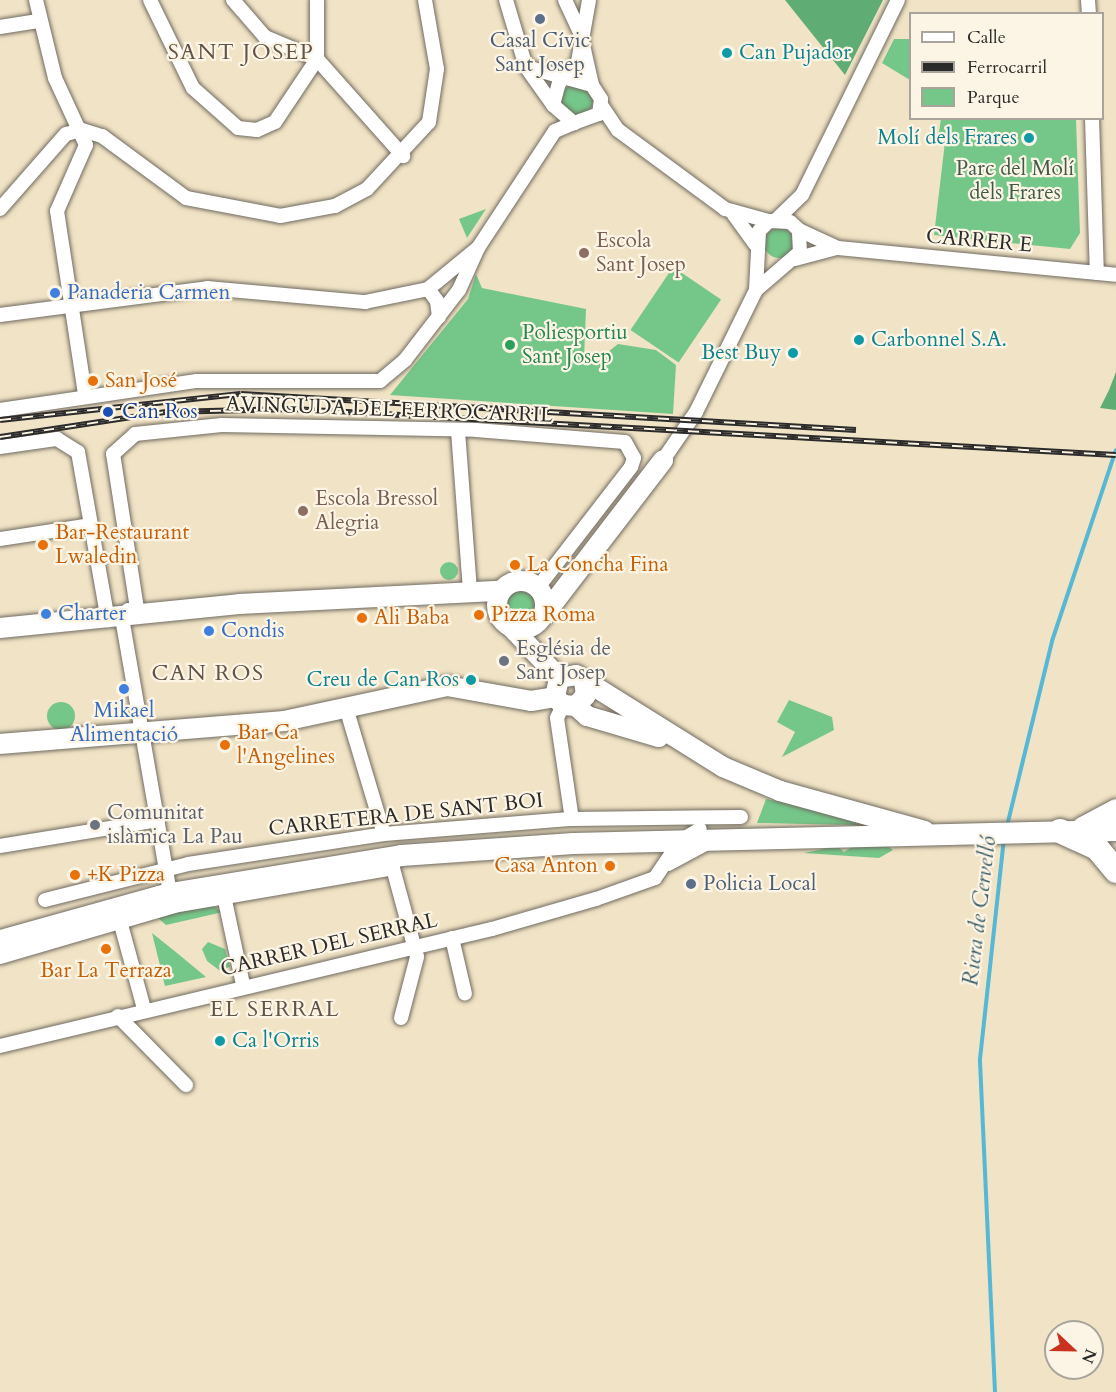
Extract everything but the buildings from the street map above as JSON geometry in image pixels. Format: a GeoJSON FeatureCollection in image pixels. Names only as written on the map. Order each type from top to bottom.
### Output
{"type":"FeatureCollection","features":[{"type":"Feature","properties":{"kind":"highway"},"geometry":{"type":"LineString","coordinates":[[1059,830],[1096,848],[1116,871]]}},
{"type":"Feature","properties":{"kind":"main road"},"geometry":{"type":"LineString","coordinates":[[1059,830],[1116,809]]}},
{"type":"Feature","properties":{"kind":"main road"},"geometry":{"type":"LineString","coordinates":[[0,929],[169,882],[389,852],[878,833],[1116,830]]}},
{"type":"Feature","properties":{"kind":"main road"},"geometry":{"type":"LineString","coordinates":[[389,852],[699,839]]}},
{"type":"Feature","properties":{"kind":"main road"},"geometry":{"type":"LineString","coordinates":[[0,940],[169,882]]}},
{"type":"Feature","properties":{"kind":"street"},"geometry":{"type":"LineString","coordinates":[[36,0],[37,21],[86,149],[57,212],[85,395]]}},
{"type":"Feature","properties":{"kind":"street"},"geometry":{"type":"LineString","coordinates":[[150,0],[154,18],[193,88],[238,128],[257,130],[275,122],[317,59],[317,0]]}},
{"type":"Feature","properties":{"kind":"street"},"geometry":{"type":"LineString","coordinates":[[233,0],[265,38],[317,59],[403,156]]}},
{"type":"Feature","properties":{"kind":"street"},"geometry":{"type":"LineString","coordinates":[[0,209],[66,134],[80,130],[102,136],[186,198],[280,216],[335,206],[367,189],[423,134],[437,95],[425,0]]}},
{"type":"Feature","properties":{"kind":"street"},"geometry":{"type":"LineString","coordinates":[[506,0],[526,67],[555,107],[574,123]]}},
{"type":"Feature","properties":{"kind":"street"},"geometry":{"type":"LineString","coordinates":[[0,315],[219,287],[365,302],[428,289],[478,248],[555,131],[555,107],[559,83],[569,77],[578,62],[581,35],[565,0]]}},
{"type":"Feature","properties":{"kind":"street"},"geometry":{"type":"LineString","coordinates":[[570,0],[589,1],[579,19],[592,85],[618,130]]}},
{"type":"Feature","properties":{"kind":"street"},"geometry":{"type":"LineString","coordinates":[[511,627],[542,619],[679,439],[696,412],[756,290],[790,262],[799,230],[802,195],[898,0]]}},
{"type":"Feature","properties":{"kind":"street"},"geometry":{"type":"LineString","coordinates":[[0,27],[37,21]]}},
{"type":"Feature","properties":{"kind":"street"},"geometry":{"type":"LineString","coordinates":[[552,74],[578,62]]}},
{"type":"Feature","properties":{"kind":"street"},"geometry":{"type":"LineString","coordinates":[[526,67],[592,85]]}},
{"type":"Feature","properties":{"kind":"street"},"geometry":{"type":"LineString","coordinates":[[589,121],[602,105]]}},
{"type":"Feature","properties":{"kind":"street"},"geometry":{"type":"LineString","coordinates":[[1092,120],[1097,273]]}},
{"type":"Feature","properties":{"kind":"street"},"geometry":{"type":"LineString","coordinates":[[555,131],[574,123],[589,121],[618,130],[734,215],[768,263],[790,262]]}},
{"type":"Feature","properties":{"kind":"street"},"geometry":{"type":"LineString","coordinates":[[756,290],[757,249],[773,221],[802,195]]}},
{"type":"Feature","properties":{"kind":"street","name":"CARRER E"},"geometry":{"type":"LineString","coordinates":[[734,215],[773,221],[838,248],[1116,275]]}},
{"type":"Feature","properties":{"kind":"street","name":"AVINGUDA DEL FERROCARRIL"},"geometry":{"type":"LineString","coordinates":[[0,410],[85,395],[197,381],[380,381],[405,360],[459,290],[478,248]]}},
{"type":"Feature","properties":{"kind":"street","name":"CARRER E"},"geometry":{"type":"LineString","coordinates":[[790,262],[838,248]]}},
{"type":"Feature","properties":{"kind":"street"},"geometry":{"type":"LineString","coordinates":[[428,289],[439,317]]}},
{"type":"Feature","properties":{"kind":"street","name":"AVINGUDA DEL FERROCARRIL"},"geometry":{"type":"LineString","coordinates":[[125,614],[113,454],[135,434],[222,425],[458,432],[620,440],[632,450],[631,467],[538,583]]}},
{"type":"Feature","properties":{"kind":"street"},"geometry":{"type":"LineString","coordinates":[[458,432],[470,590]]}},
{"type":"Feature","properties":{"kind":"street"},"geometry":{"type":"LineString","coordinates":[[0,447],[57,439],[78,452],[91,525],[125,614],[169,882],[45,900]]}},
{"type":"Feature","properties":{"kind":"street"},"geometry":{"type":"LineString","coordinates":[[0,539],[91,525]]}},
{"type":"Feature","properties":{"kind":"street"},"geometry":{"type":"LineString","coordinates":[[0,628],[125,614],[470,590],[500,591],[512,583],[538,583],[576,574]]}},
{"type":"Feature","properties":{"kind":"street"},"geometry":{"type":"LineString","coordinates":[[0,744],[143,734],[347,711],[447,686],[531,701],[565,703],[586,695],[543,639],[543,593],[538,583]]}},
{"type":"Feature","properties":{"kind":"street"},"geometry":{"type":"LineString","coordinates":[[500,591],[498,612],[511,627],[573,678],[690,749],[780,791],[927,832]]}},
{"type":"Feature","properties":{"kind":"street"},"geometry":{"type":"LineString","coordinates":[[572,819],[557,718],[565,703],[573,678]]}},
{"type":"Feature","properties":{"kind":"street"},"geometry":{"type":"LineString","coordinates":[[565,703],[588,716],[690,749]]}},
{"type":"Feature","properties":{"kind":"street"},"geometry":{"type":"LineString","coordinates":[[347,711],[414,946],[416,965],[402,1018]]}},
{"type":"Feature","properties":{"kind":"street","name":"CARRETERA DE SANT BOI"},"geometry":{"type":"LineString","coordinates":[[0,957],[120,921],[389,852],[572,819],[741,818]]}},
{"type":"Feature","properties":{"kind":"street"},"geometry":{"type":"LineString","coordinates":[[0,846],[158,820]]}},
{"type":"Feature","properties":{"kind":"street","name":"CARRER DEL SERRAL"},"geometry":{"type":"LineString","coordinates":[[0,1046],[243,985],[452,938],[596,899],[655,878],[661,869],[699,839]]}},
{"type":"Feature","properties":{"kind":"street","name":"CARRER DEL SERRAL"},"geometry":{"type":"LineString","coordinates":[[661,869],[699,839]]}},
{"type":"Feature","properties":{"kind":"street"},"geometry":{"type":"LineString","coordinates":[[658,842],[661,869]]}},
{"type":"Feature","properties":{"kind":"street"},"geometry":{"type":"LineString","coordinates":[[224,896],[243,985]]}},
{"type":"Feature","properties":{"kind":"street"},"geometry":{"type":"LineString","coordinates":[[120,921],[144,1010]]}},
{"type":"Feature","properties":{"kind":"street"},"geometry":{"type":"LineString","coordinates":[[452,938],[465,994]]}},
{"type":"Feature","properties":{"kind":"street"},"geometry":{"type":"LineString","coordinates":[[118,1016],[186,1085]]}},
{"type":"Feature","properties":{"kind":"green space"},"geometry":{"type":"Polygon","coordinates":[[[785,0],[883,0],[845,75],[785,0]]]}},
{"type":"Feature","properties":{"kind":"green space"},"geometry":{"type":"Polygon","coordinates":[[[894,39],[909,39],[909,79],[882,63],[894,39]]]}},
{"type":"Feature","properties":{"kind":"green space"},"geometry":{"type":"Polygon","coordinates":[[[577,84],[588,89],[593,100],[588,111],[577,116],[566,111],[561,100],[566,89],[577,84]]]}},
{"type":"Feature","properties":{"kind":"green space","name":"Parc del Molí dels Frares"},"geometry":{"type":"Polygon","coordinates":[[[941,120],[1076,120],[1080,233],[1070,249],[934,235],[945,142],[938,140],[941,120]]]}},
{"type":"Feature","properties":{"kind":"green space"},"geometry":{"type":"Polygon","coordinates":[[[486,209],[467,238],[459,219],[486,209]]]}},
{"type":"Feature","properties":{"kind":"green space"},"geometry":{"type":"Polygon","coordinates":[[[779,228],[790,232],[794,243],[790,254],[779,258],[768,254],[764,243],[768,232],[779,228]]]}},
{"type":"Feature","properties":{"kind":"green space"},"geometry":{"type":"Polygon","coordinates":[[[673,267],[721,299],[679,362],[631,330],[673,267]]]}},
{"type":"Feature","properties":{"kind":"green space","name":"Poliesportiu Sant Josep"},"geometry":{"type":"Polygon","coordinates":[[[476,274],[482,288],[586,309],[584,359],[598,360],[618,344],[656,350],[676,365],[673,414],[390,395],[468,299],[476,274]]]}},
{"type":"Feature","properties":{"kind":"green space"},"geometry":{"type":"Polygon","coordinates":[[[1116,372],[1116,410],[1100,408],[1109,390],[1116,372]]]}},
{"type":"Feature","properties":{"kind":"green space"},"geometry":{"type":"Polygon","coordinates":[[[445,562],[453,562],[458,567],[456,578],[445,580],[440,575],[440,567],[445,562]]]}},
{"type":"Feature","properties":{"kind":"green space"},"geometry":{"type":"Polygon","coordinates":[[[521,589],[532,594],[537,605],[532,616],[521,621],[510,616],[505,605],[510,594],[521,589]]]}},
{"type":"Feature","properties":{"kind":"green space"},"geometry":{"type":"Polygon","coordinates":[[[789,700],[832,717],[834,730],[782,757],[795,732],[777,722],[789,700]]]}},
{"type":"Feature","properties":{"kind":"green space"},"geometry":{"type":"Polygon","coordinates":[[[61,702],[71,706],[75,716],[71,726],[61,730],[51,726],[47,716],[51,706],[61,702]]]}},
{"type":"Feature","properties":{"kind":"green space"},"geometry":{"type":"Polygon","coordinates":[[[766,799],[896,826],[757,823],[766,799]]]}},
{"type":"Feature","properties":{"kind":"green space"},"geometry":{"type":"Polygon","coordinates":[[[855,845],[886,845],[893,850],[879,858],[804,853],[837,846],[844,852],[855,845]]]}},
{"type":"Feature","properties":{"kind":"green space"},"geometry":{"type":"Polygon","coordinates":[[[211,905],[223,912],[166,925],[157,917],[211,905]]]}},
{"type":"Feature","properties":{"kind":"green space"},"geometry":{"type":"Polygon","coordinates":[[[152,933],[177,953],[206,977],[165,986],[152,933]]]}},
{"type":"Feature","properties":{"kind":"green space"},"geometry":{"type":"Polygon","coordinates":[[[208,942],[225,949],[230,967],[219,970],[207,961],[202,949],[208,942]]]}},
{"type":"Feature","properties":{"kind":"waterway","name":"Riera de Cervelló"},"geometry":{"type":"LineString","coordinates":[[1007,826],[1052,641],[1116,450]]}},
{"type":"Feature","properties":{"kind":"waterway","name":"Riera de Cervelló"},"geometry":{"type":"LineString","coordinates":[[995,1392],[980,1059],[1004,839]]}},
{"type":"Feature","properties":{"kind":"railway"},"geometry":{"type":"LineString","coordinates":[[0,420],[241,394],[856,430]]}},
{"type":"Feature","properties":{"kind":"railway"},"geometry":{"type":"LineString","coordinates":[[0,437],[166,412],[293,409],[1116,455]]}},
{"type":"Feature","properties":{"kind":"place","name":"Casal Cívic Sant Josep"},"geometry":{"type":"Point","coordinates":[540,19]}},
{"type":"Feature","properties":{"kind":"place","name":"Can Pujador"},"geometry":{"type":"Point","coordinates":[727,53]}},
{"type":"Feature","properties":{"kind":"place","name":"Molí dels Frares"},"geometry":{"type":"Point","coordinates":[1029,138]}},
{"type":"Feature","properties":{"kind":"place","name":"Escola Sant Josep"},"geometry":{"type":"Point","coordinates":[584,253]}},
{"type":"Feature","properties":{"kind":"place","name":"Panaderia Carmen"},"geometry":{"type":"Point","coordinates":[55,293]}},
{"type":"Feature","properties":{"kind":"place","name":"Carbonnel S.A."},"geometry":{"type":"Point","coordinates":[859,340]}},
{"type":"Feature","properties":{"kind":"place","name":"Poliesportiu Sant Josep"},"geometry":{"type":"Point","coordinates":[510,345]}},
{"type":"Feature","properties":{"kind":"place","name":"Best Buy"},"geometry":{"type":"Point","coordinates":[793,353]}},
{"type":"Feature","properties":{"kind":"place","name":"San José"},"geometry":{"type":"Point","coordinates":[93,381]}},
{"type":"Feature","properties":{"kind":"place","name":"Can Ros"},"geometry":{"type":"Point","coordinates":[108,412]}},
{"type":"Feature","properties":{"kind":"place","name":"Escola Bressol Alegria"},"geometry":{"type":"Point","coordinates":[303,511]}},
{"type":"Feature","properties":{"kind":"place","name":"Bar-Restaurant Lwaledin"},"geometry":{"type":"Point","coordinates":[43,545]}},
{"type":"Feature","properties":{"kind":"place","name":"La Concha Fina"},"geometry":{"type":"Point","coordinates":[515,565]}},
{"type":"Feature","properties":{"kind":"place","name":"Charter"},"geometry":{"type":"Point","coordinates":[46,614]}},
{"type":"Feature","properties":{"kind":"place","name":"Pizza Roma"},"geometry":{"type":"Point","coordinates":[479,615]}},
{"type":"Feature","properties":{"kind":"place","name":"Ali Baba"},"geometry":{"type":"Point","coordinates":[362,618]}},
{"type":"Feature","properties":{"kind":"place","name":"Condis"},"geometry":{"type":"Point","coordinates":[209,631]}},
{"type":"Feature","properties":{"kind":"place","name":"Església de Sant Josep"},"geometry":{"type":"Point","coordinates":[504,661]}},
{"type":"Feature","properties":{"kind":"place","name":"Creu de Can Ros"},"geometry":{"type":"Point","coordinates":[471,680]}},
{"type":"Feature","properties":{"kind":"place","name":"Mikael Alimentació"},"geometry":{"type":"Point","coordinates":[124,689]}},
{"type":"Feature","properties":{"kind":"place","name":"Bar Ca l'Angelines"},"geometry":{"type":"Point","coordinates":[225,745]}},
{"type":"Feature","properties":{"kind":"place","name":"Comunitat islàmica La Pau"},"geometry":{"type":"Point","coordinates":[95,825]}},
{"type":"Feature","properties":{"kind":"place","name":"Casa Anton"},"geometry":{"type":"Point","coordinates":[610,866]}},
{"type":"Feature","properties":{"kind":"place","name":"+K Pizza"},"geometry":{"type":"Point","coordinates":[75,875]}},
{"type":"Feature","properties":{"kind":"place","name":"Policia Local"},"geometry":{"type":"Point","coordinates":[691,884]}},
{"type":"Feature","properties":{"kind":"place","name":"Bar La Terraza"},"geometry":{"type":"Point","coordinates":[106,949]}},
{"type":"Feature","properties":{"kind":"place","name":"Ca l'Orris"},"geometry":{"type":"Point","coordinates":[220,1041]}},
{"type":"Feature","properties":{"kind":"district","name":"SANT JOSEP"},"geometry":{"type":"Point","coordinates":[241,53]}},
{"type":"Feature","properties":{"kind":"district","name":"CAN ROS"},"geometry":{"type":"Point","coordinates":[208,674]}},
{"type":"Feature","properties":{"kind":"district","name":"EL SERRAL"},"geometry":{"type":"Point","coordinates":[275,1010]}}]}
